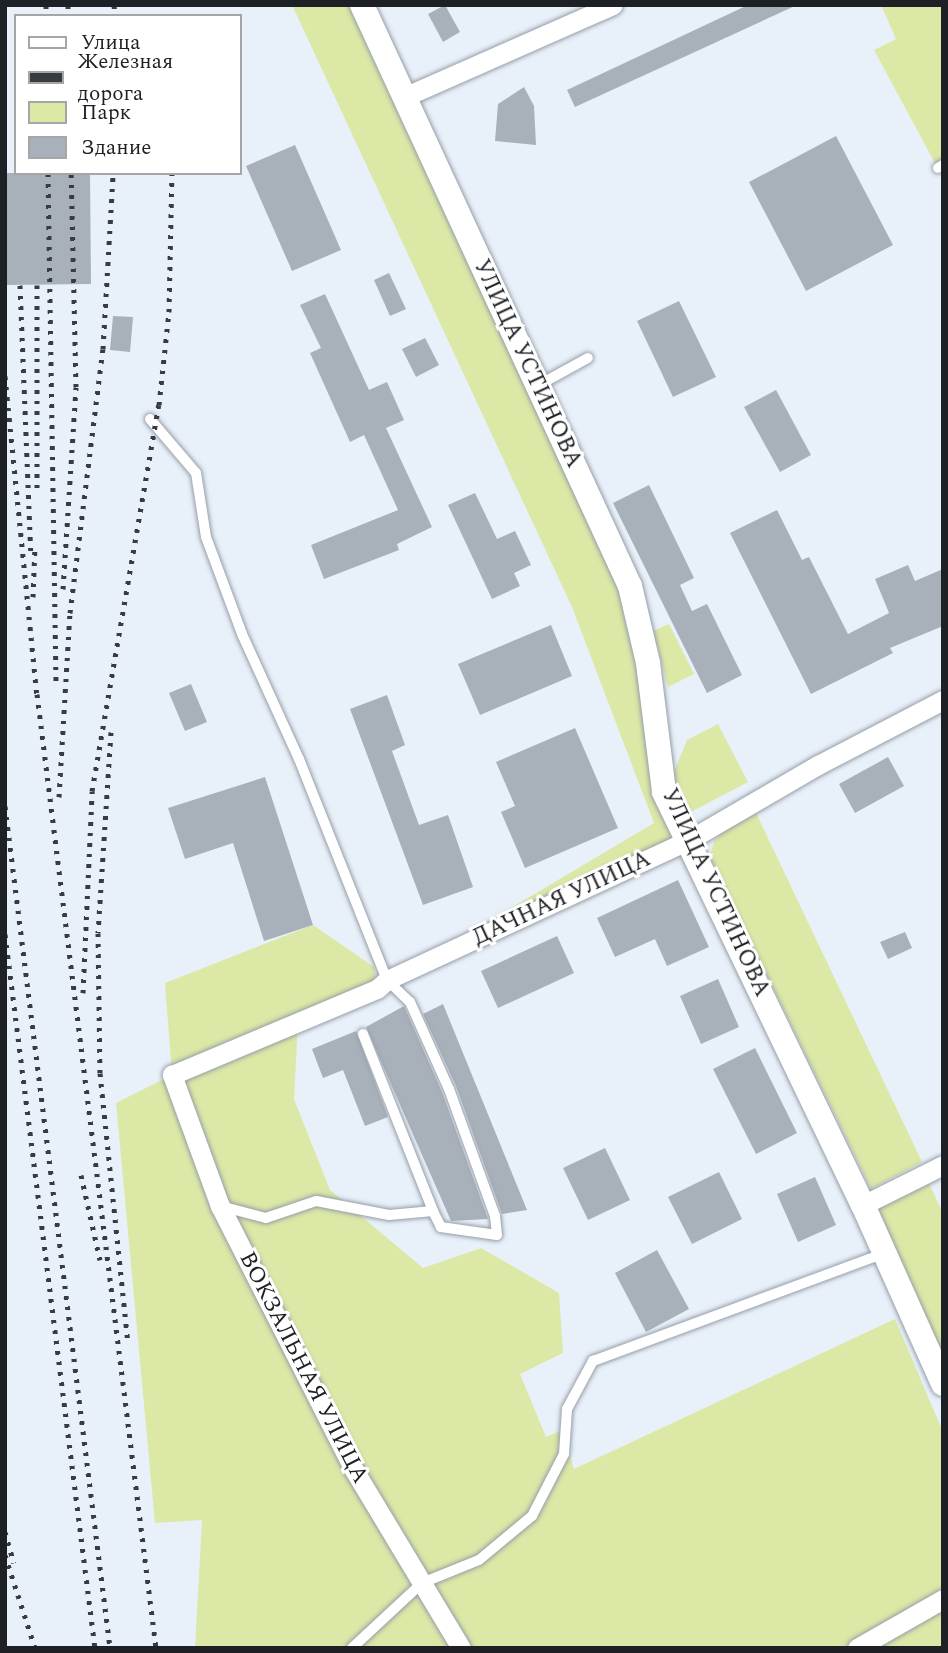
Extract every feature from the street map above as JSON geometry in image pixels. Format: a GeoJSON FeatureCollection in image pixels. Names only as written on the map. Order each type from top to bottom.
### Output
{"type":"FeatureCollection","features":[{"type":"Feature","properties":{"kind":"street","name":"УЛИЦА УСТИНОВА"},"geometry":{"type":"LineString","coordinates":[[362,5],[630,586],[648,663],[664,792],[863,1205],[943,1384]]}},
{"type":"Feature","properties":{"kind":"street"},"geometry":{"type":"LineString","coordinates":[[404,97],[613,5]]}},
{"type":"Feature","properties":{"kind":"street","name":"ДАЧНАЯ УЛИЦА"},"geometry":{"type":"LineString","coordinates":[[172,1075],[377,989],[387,980],[689,840],[818,765],[943,701]]}},
{"type":"Feature","properties":{"kind":"street","name":"ВОКЗАЛЬНАЯ УЛИЦА"},"geometry":{"type":"LineString","coordinates":[[172,1075],[220,1206],[353,1468],[461,1648]]}},
{"type":"Feature","properties":{"kind":"street"},"geometry":{"type":"LineString","coordinates":[[863,1205],[943,1165]]}},
{"type":"Feature","properties":{"kind":"street"},"geometry":{"type":"LineString","coordinates":[[857,1648],[943,1599]]}},
{"type":"Feature","properties":{"kind":"lane"},"geometry":{"type":"LineString","coordinates":[[537,386],[588,358]]}},
{"type":"Feature","properties":{"kind":"lane"},"geometry":{"type":"LineString","coordinates":[[150,419],[196,473],[206,537],[242,634],[299,759],[387,980],[410,1002],[449,1089],[495,1216],[497,1235],[441,1227],[363,1034]]}},
{"type":"Feature","properties":{"kind":"lane"},"geometry":{"type":"LineString","coordinates":[[220,1206],[266,1218],[316,1201],[389,1214],[433,1210]]}},
{"type":"Feature","properties":{"kind":"lane"},"geometry":{"type":"LineString","coordinates":[[352,1648],[422,1583],[479,1560],[532,1516],[564,1454],[567,1409],[593,1361],[884,1253]]}},
{"type":"Feature","properties":{"kind":"green space"},"geometry":{"type":"Polygon","coordinates":[[[292,5],[362,5],[630,586],[683,838],[459,939],[654,823],[572,607],[292,5]]]}},
{"type":"Feature","properties":{"kind":"green space"},"geometry":{"type":"Polygon","coordinates":[[[881,5],[943,5],[943,178],[874,50],[896,39],[881,5]]]}},
{"type":"Feature","properties":{"kind":"green space"},"geometry":{"type":"Polygon","coordinates":[[[669,624],[694,674],[668,687],[653,631],[669,624]]]}},
{"type":"Feature","properties":{"kind":"green space"},"geometry":{"type":"Polygon","coordinates":[[[718,724],[748,782],[689,813],[671,779],[687,740],[718,724]]]}},
{"type":"Feature","properties":{"kind":"green space"},"geometry":{"type":"Polygon","coordinates":[[[756,813],[922,1162],[871,1189],[710,857],[714,841],[726,828],[756,813]]]}},
{"type":"Feature","properties":{"kind":"green space"},"geometry":{"type":"Polygon","coordinates":[[[313,925],[374,967],[377,989],[298,1022],[294,1099],[330,1190],[423,1268],[481,1248],[559,1293],[563,1353],[520,1374],[546,1437],[562,1430],[574,1469],[895,1319],[943,1432],[943,1593],[849,1648],[195,1648],[202,1520],[155,1523],[116,1103],[172,1075],[165,983],[313,925]]]}},
{"type":"Feature","properties":{"kind":"green space"},"geometry":{"type":"Polygon","coordinates":[[[927,1178],[943,1214],[943,1369],[875,1203],[927,1178]]]}},
{"type":"Feature","properties":{"kind":"green space"},"geometry":{"type":"Polygon","coordinates":[[[943,1603],[943,1648],[862,1648],[943,1603]]]}},
{"type":"Feature","properties":{"kind":"building"},"geometry":{"type":"Polygon","coordinates":[[[445,5],[460,32],[443,42],[428,14],[445,5]]]}},
{"type":"Feature","properties":{"kind":"building"},"geometry":{"type":"Polygon","coordinates":[[[748,5],[797,5],[575,107],[567,90],[748,5]]]}},
{"type":"Feature","properties":{"kind":"building"},"geometry":{"type":"Polygon","coordinates":[[[524,87],[534,106],[536,145],[495,141],[498,104],[524,87]]]}},
{"type":"Feature","properties":{"kind":"building"},"geometry":{"type":"Polygon","coordinates":[[[836,136],[893,245],[806,291],[749,182],[836,136]]]}},
{"type":"Feature","properties":{"kind":"building"},"geometry":{"type":"Polygon","coordinates":[[[295,145],[341,250],[292,271],[246,166],[295,145]]]}},
{"type":"Feature","properties":{"kind":"building"},"geometry":{"type":"Polygon","coordinates":[[[5,173],[90,175],[91,284],[5,285],[5,173]]]}},
{"type":"Feature","properties":{"kind":"building"},"geometry":{"type":"Polygon","coordinates":[[[389,273],[406,309],[390,316],[374,280],[389,273]]]}},
{"type":"Feature","properties":{"kind":"building"},"geometry":{"type":"Polygon","coordinates":[[[325,294],[369,390],[387,382],[404,420],[386,428],[432,527],[397,544],[399,550],[324,579],[311,545],[398,510],[364,435],[350,442],[310,353],[321,348],[300,305],[325,294]]]}},
{"type":"Feature","properties":{"kind":"building"},"geometry":{"type":"Polygon","coordinates":[[[679,301],[716,377],[673,397],[637,321],[679,301]]]}},
{"type":"Feature","properties":{"kind":"building"},"geometry":{"type":"Polygon","coordinates":[[[113,316],[133,317],[130,352],[110,350],[113,316]]]}},
{"type":"Feature","properties":{"kind":"building"},"geometry":{"type":"Polygon","coordinates":[[[425,338],[439,365],[416,377],[402,349],[425,338]]]}},
{"type":"Feature","properties":{"kind":"building"},"geometry":{"type":"Polygon","coordinates":[[[776,390],[811,455],[780,472],[744,407],[776,390]]]}},
{"type":"Feature","properties":{"kind":"building"},"geometry":{"type":"Polygon","coordinates":[[[649,485],[694,578],[680,585],[692,611],[707,604],[742,675],[707,693],[613,503],[649,485]]]}},
{"type":"Feature","properties":{"kind":"building"},"geometry":{"type":"Polygon","coordinates":[[[475,493],[497,539],[515,531],[531,565],[514,573],[520,586],[492,599],[448,505],[475,493]]]}},
{"type":"Feature","properties":{"kind":"building"},"geometry":{"type":"Polygon","coordinates":[[[777,510],[802,560],[809,557],[848,634],[889,613],[875,579],[908,565],[915,581],[943,569],[943,626],[890,648],[893,653],[811,694],[730,533],[777,510]]]}},
{"type":"Feature","properties":{"kind":"building"},"geometry":{"type":"Polygon","coordinates":[[[551,625],[572,676],[480,715],[458,664],[551,625]]]}},
{"type":"Feature","properties":{"kind":"building"},"geometry":{"type":"Polygon","coordinates":[[[191,684],[207,722],[185,731],[169,693],[191,684]]]}},
{"type":"Feature","properties":{"kind":"building"},"geometry":{"type":"Polygon","coordinates":[[[387,695],[405,745],[392,751],[419,825],[448,815],[473,887],[423,905],[350,709],[387,695]]]}},
{"type":"Feature","properties":{"kind":"building"},"geometry":{"type":"Polygon","coordinates":[[[575,728],[618,828],[525,868],[501,812],[515,806],[496,762],[575,728]]]}},
{"type":"Feature","properties":{"kind":"building"},"geometry":{"type":"Polygon","coordinates":[[[888,757],[904,786],[855,813],[839,784],[888,757]]]}},
{"type":"Feature","properties":{"kind":"building"},"geometry":{"type":"Polygon","coordinates":[[[265,777],[313,925],[264,941],[233,843],[185,859],[168,808],[265,777]]]}},
{"type":"Feature","properties":{"kind":"building"},"geometry":{"type":"Polygon","coordinates":[[[678,880],[709,947],[667,966],[655,939],[615,957],[597,918],[678,880]]]}},
{"type":"Feature","properties":{"kind":"building"},"geometry":{"type":"Polygon","coordinates":[[[905,932],[912,948],[888,959],[880,942],[905,932]]]}},
{"type":"Feature","properties":{"kind":"building"},"geometry":{"type":"Polygon","coordinates":[[[557,936],[574,973],[498,1008],[481,971],[557,936]]]}},
{"type":"Feature","properties":{"kind":"building"},"geometry":{"type":"Polygon","coordinates":[[[718,979],[739,1027],[701,1044],[680,996],[718,979]]]}},
{"type":"Feature","properties":{"kind":"building"},"geometry":{"type":"Polygon","coordinates":[[[443,1004],[527,1210],[502,1214],[456,1086],[423,1014],[443,1004]]]}},
{"type":"Feature","properties":{"kind":"building"},"geometry":{"type":"Polygon","coordinates":[[[404,1006],[442,1092],[488,1219],[451,1221],[366,1027],[404,1006]]]}},
{"type":"Feature","properties":{"kind":"building"},"geometry":{"type":"Polygon","coordinates":[[[356,1031],[388,1117],[365,1126],[343,1070],[323,1078],[312,1049],[356,1031]]]}},
{"type":"Feature","properties":{"kind":"building"},"geometry":{"type":"Polygon","coordinates":[[[755,1048],[797,1133],[756,1154],[713,1069],[755,1048]]]}},
{"type":"Feature","properties":{"kind":"building"},"geometry":{"type":"Polygon","coordinates":[[[605,1148],[630,1200],[588,1220],[563,1168],[605,1148]]]}},
{"type":"Feature","properties":{"kind":"building"},"geometry":{"type":"Polygon","coordinates":[[[719,1172],[742,1219],[692,1244],[668,1197],[719,1172]]]}},
{"type":"Feature","properties":{"kind":"building"},"geometry":{"type":"Polygon","coordinates":[[[815,1177],[836,1225],[798,1242],[777,1194],[815,1177]]]}},
{"type":"Feature","properties":{"kind":"building"},"geometry":{"type":"Polygon","coordinates":[[[657,1250],[689,1309],[646,1332],[615,1273],[657,1250]]]}},
{"type":"Feature","properties":{"kind":"railway"},"geometry":{"type":"LineString","coordinates":[[46,5],[46,14]]}},
{"type":"Feature","properties":{"kind":"railway"},"geometry":{"type":"LineString","coordinates":[[68,5],[68,14]]}},
{"type":"Feature","properties":{"kind":"railway"},"geometry":{"type":"LineString","coordinates":[[114,5],[115,14]]}},
{"type":"Feature","properties":{"kind":"railway"},"geometry":{"type":"LineString","coordinates":[[48,175],[56,684]]}},
{"type":"Feature","properties":{"kind":"railway"},"geometry":{"type":"LineString","coordinates":[[63,589],[76,387],[71,175]]}},
{"type":"Feature","properties":{"kind":"railway"},"geometry":{"type":"LineString","coordinates":[[59,797],[70,613],[103,349],[113,175]]}},
{"type":"Feature","properties":{"kind":"railway"},"geometry":{"type":"LineString","coordinates":[[83,993],[92,791],[159,405],[169,312],[172,175]]}},
{"type":"Feature","properties":{"kind":"railway"},"geometry":{"type":"LineString","coordinates":[[20,285],[31,554]]}},
{"type":"Feature","properties":{"kind":"railway"},"geometry":{"type":"LineString","coordinates":[[37,285],[37,492]]}},
{"type":"Feature","properties":{"kind":"railway"},"geometry":{"type":"LineString","coordinates":[[5,376],[37,694],[156,1648]]}},
{"type":"Feature","properties":{"kind":"railway"},"geometry":{"type":"LineString","coordinates":[[33,597],[35,545]]}},
{"type":"Feature","properties":{"kind":"railway"},"geometry":{"type":"LineString","coordinates":[[111,732],[98,933],[100,1073],[128,1343]]}},
{"type":"Feature","properties":{"kind":"railway"},"geometry":{"type":"LineString","coordinates":[[5,806],[110,1648]]}},
{"type":"Feature","properties":{"kind":"railway"},"geometry":{"type":"LineString","coordinates":[[5,934],[95,1648]]}},
{"type":"Feature","properties":{"kind":"railway"},"geometry":{"type":"LineString","coordinates":[[81,1175],[100,1260]]}},
{"type":"Feature","properties":{"kind":"railway"},"geometry":{"type":"LineString","coordinates":[[5,1532],[14,1563]]}},
{"type":"Feature","properties":{"kind":"railway"},"geometry":{"type":"LineString","coordinates":[[5,1555],[35,1648]]}}]}
